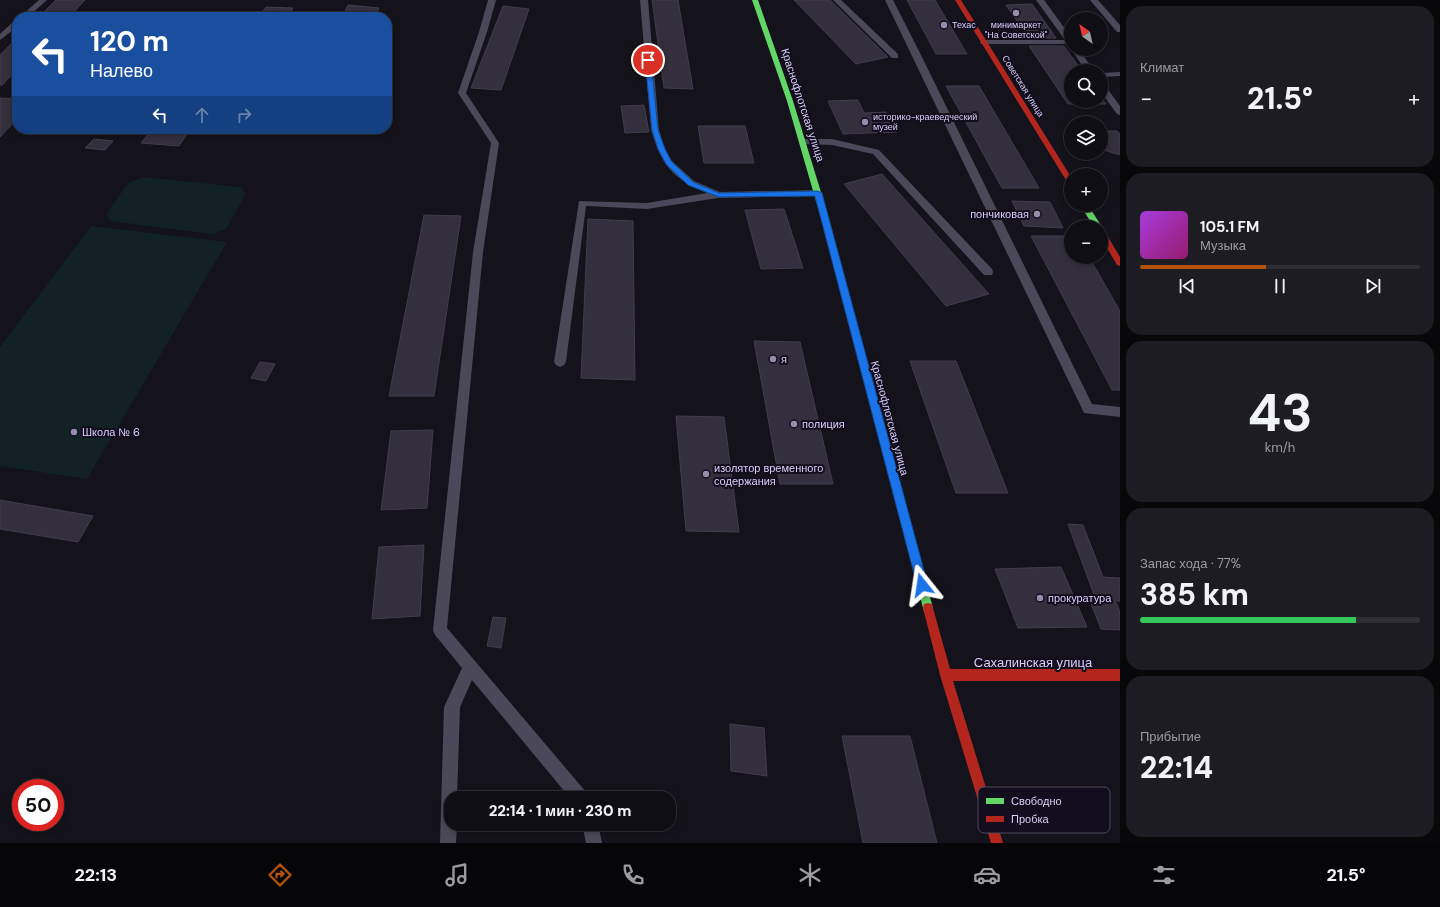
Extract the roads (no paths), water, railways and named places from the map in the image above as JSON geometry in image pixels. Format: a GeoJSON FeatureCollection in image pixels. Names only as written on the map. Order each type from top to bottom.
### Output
{"type":"FeatureCollection","features":[{"type":"Feature","properties":{"kind":"main road","name":"Краснофлотская улица"},"geometry":{"type":"LineString","coordinates":[[756,0],[818,193],[946,675],[980,787]]}},
{"type":"Feature","properties":{"kind":"main road","name":"Советская улица"},"geometry":{"type":"LineString","coordinates":[[958,0],[1064,172]]}},
{"type":"Feature","properties":{"kind":"main road"},"geometry":{"type":"LineString","coordinates":[[1108,243],[1120,263]]}},
{"type":"Feature","properties":{"kind":"main road","name":"Сахалинская улица"},"geometry":{"type":"LineString","coordinates":[[946,675],[1120,675]]}},
{"type":"Feature","properties":{"kind":"main road","name":"Краснофлотская улица"},"geometry":{"type":"LineString","coordinates":[[994,833],[997,843]]}},
{"type":"Feature","properties":{"kind":"lane"},"geometry":{"type":"LineString","coordinates":[[30,12],[43,0]]}},
{"type":"Feature","properties":{"kind":"lane"},"geometry":{"type":"LineString","coordinates":[[492,0],[483,32],[462,93],[494,143],[478,252],[440,630],[574,791]]}},
{"type":"Feature","properties":{"kind":"lane"},"geometry":{"type":"LineString","coordinates":[[644,0],[652,105],[655,130],[661,149],[668,163],[691,183],[719,195]]}},
{"type":"Feature","properties":{"kind":"lane"},"geometry":{"type":"LineString","coordinates":[[837,0],[895,56]]}},
{"type":"Feature","properties":{"kind":"lane"},"geometry":{"type":"LineString","coordinates":[[888,0],[921,64],[1088,410],[1120,412]]}},
{"type":"Feature","properties":{"kind":"lane"},"geometry":{"type":"LineString","coordinates":[[1040,0],[1064,33]]}},
{"type":"Feature","properties":{"kind":"lane"},"geometry":{"type":"LineString","coordinates":[[1094,0],[1120,30]]}},
{"type":"Feature","properties":{"kind":"lane"},"geometry":{"type":"LineString","coordinates":[[0,38],[12,27]]}},
{"type":"Feature","properties":{"kind":"lane"},"geometry":{"type":"LineString","coordinates":[[984,42],[1064,42]]}},
{"type":"Feature","properties":{"kind":"lane"},"geometry":{"type":"LineString","coordinates":[[1108,75],[1120,74]]}},
{"type":"Feature","properties":{"kind":"lane"},"geometry":{"type":"LineString","coordinates":[[1108,96],[1120,112]]}},
{"type":"Feature","properties":{"kind":"lane"},"geometry":{"type":"LineString","coordinates":[[802,142],[832,142],[876,152],[988,272]]}},
{"type":"Feature","properties":{"kind":"lane"},"geometry":{"type":"LineString","coordinates":[[560,362],[582,203],[646,206],[719,195],[818,193]]}},
{"type":"Feature","properties":{"kind":"lane"},"geometry":{"type":"LineString","coordinates":[[448,843],[452,707],[470,667]]}},
{"type":"Feature","properties":{"kind":"lane"},"geometry":{"type":"LineString","coordinates":[[591,831],[594,843]]}},
{"type":"Feature","properties":{"kind":"place","name":"минимаркет \"На Советской\""},"geometry":{"type":"Point","coordinates":[1016,13]}},
{"type":"Feature","properties":{"kind":"place","name":"Техас"},"geometry":{"type":"Point","coordinates":[944,25]}},
{"type":"Feature","properties":{"kind":"place","name":"историко-краеведческий музей"},"geometry":{"type":"Point","coordinates":[865,122]}},
{"type":"Feature","properties":{"kind":"place","name":"пончиковая"},"geometry":{"type":"Point","coordinates":[1037,214]}},
{"type":"Feature","properties":{"kind":"place","name":"я"},"geometry":{"type":"Point","coordinates":[773,359]}},
{"type":"Feature","properties":{"kind":"place","name":"полиция"},"geometry":{"type":"Point","coordinates":[794,424]}},
{"type":"Feature","properties":{"kind":"place","name":"Школа № 6"},"geometry":{"type":"Point","coordinates":[74,432]}},
{"type":"Feature","properties":{"kind":"place","name":"изолятор временного содержания"},"geometry":{"type":"Point","coordinates":[706,474]}},
{"type":"Feature","properties":{"kind":"place","name":"прокуратура"},"geometry":{"type":"Point","coordinates":[1040,598]}}]}
